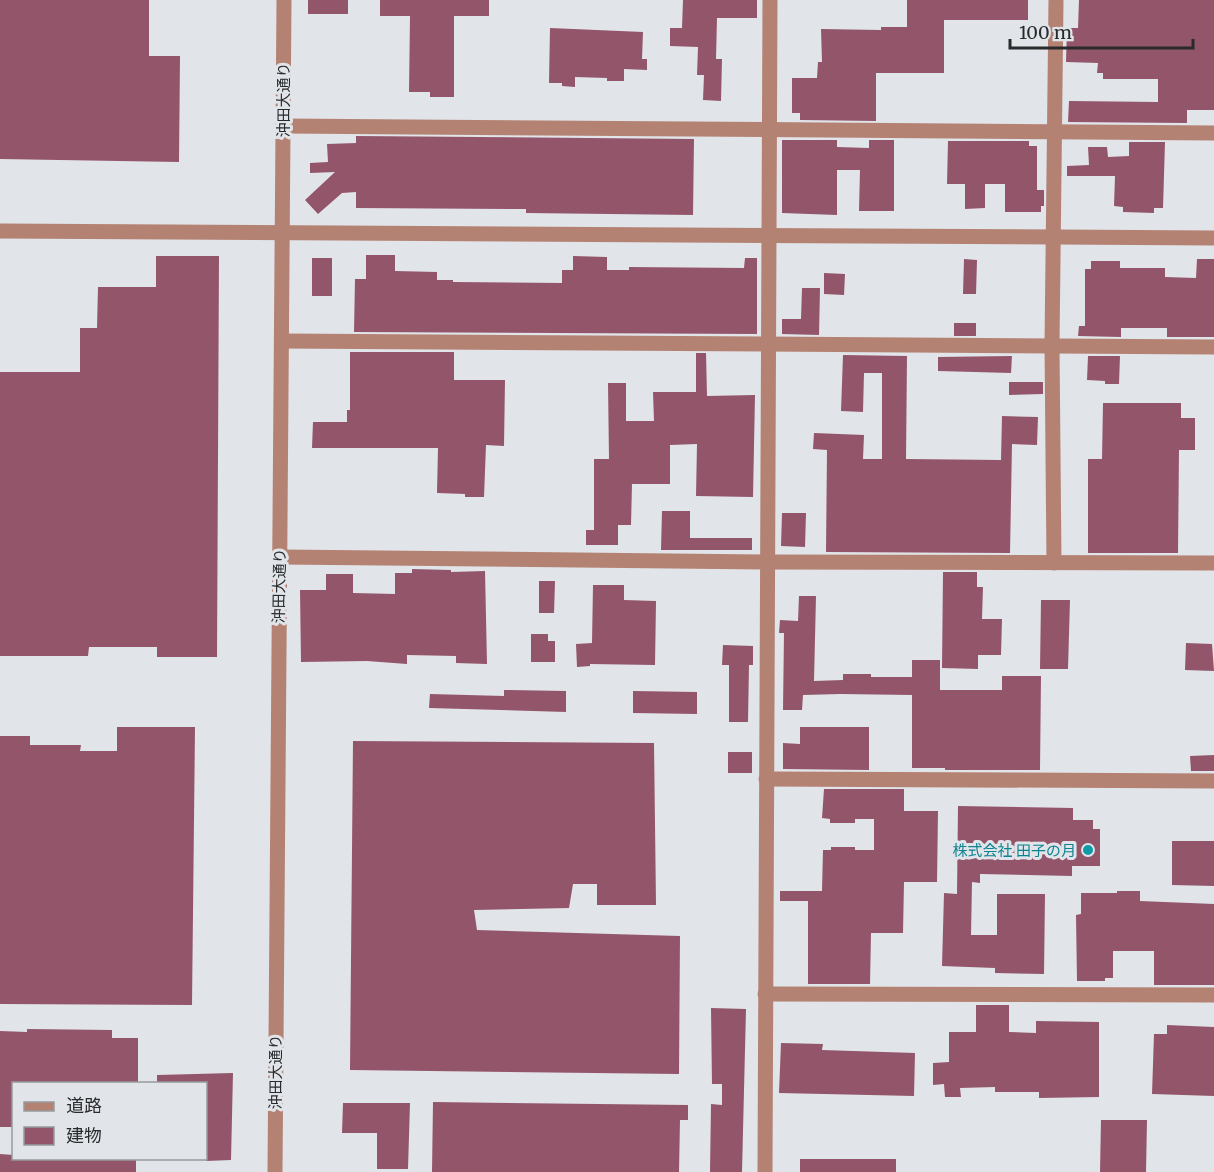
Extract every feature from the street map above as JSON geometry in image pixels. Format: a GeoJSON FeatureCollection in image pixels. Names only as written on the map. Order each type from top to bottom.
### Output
{"type":"FeatureCollection","features":[{"type":"Feature","properties":{"kind":"street","name":"沖田大通り"},"geometry":{"type":"LineString","coordinates":[[274,1172],[284,0]]}},
{"type":"Feature","properties":{"kind":"street"},"geometry":{"type":"LineString","coordinates":[[765,1172],[770,0]]}},
{"type":"Feature","properties":{"kind":"street"},"geometry":{"type":"LineString","coordinates":[[1054,563],[1052,345],[1056,0]]}},
{"type":"Feature","properties":{"kind":"street"},"geometry":{"type":"LineString","coordinates":[[283,126],[1214,133]]}},
{"type":"Feature","properties":{"kind":"street"},"geometry":{"type":"LineString","coordinates":[[0,231],[1214,238]]}},
{"type":"Feature","properties":{"kind":"street"},"geometry":{"type":"LineString","coordinates":[[282,341],[1214,347]]}},
{"type":"Feature","properties":{"kind":"street"},"geometry":{"type":"LineString","coordinates":[[280,557],[767,562],[1214,563]]}},
{"type":"Feature","properties":{"kind":"street"},"geometry":{"type":"LineString","coordinates":[[766,778],[1214,781]]}},
{"type":"Feature","properties":{"kind":"street"},"geometry":{"type":"LineString","coordinates":[[765,994],[1214,995]]}},
{"type":"Feature","properties":{"kind":"building"},"geometry":{"type":"Polygon","coordinates":[[[0,0],[149,0],[149,56],[180,56],[179,162],[0,159],[0,0]]]}},
{"type":"Feature","properties":{"kind":"building"},"geometry":{"type":"Polygon","coordinates":[[[308,0],[348,0],[348,14],[308,14],[308,0]]]}},
{"type":"Feature","properties":{"kind":"building"},"geometry":{"type":"Polygon","coordinates":[[[380,0],[489,0],[489,16],[454,16],[454,97],[430,97],[430,92],[409,92],[410,16],[380,16],[380,0]]]}},
{"type":"Feature","properties":{"kind":"building"},"geometry":{"type":"Polygon","coordinates":[[[683,0],[757,0],[757,18],[717,18],[716,59],[722,59],[721,101],[703,100],[704,75],[697,75],[698,47],[670,46],[670,28],[682,28],[683,0]]]}},
{"type":"Feature","properties":{"kind":"building"},"geometry":{"type":"Polygon","coordinates":[[[907,0],[1028,0],[1028,20],[944,20],[944,73],[876,73],[876,121],[800,120],[800,113],[792,113],[792,78],[817,78],[818,62],[822,62],[821,29],[881,30],[881,27],[907,27],[907,0]]]}},
{"type":"Feature","properties":{"kind":"building"},"geometry":{"type":"Polygon","coordinates":[[[1079,0],[1214,0],[1214,110],[1187,110],[1187,123],[1068,122],[1069,101],[1158,102],[1158,79],[1103,79],[1103,73],[1097,73],[1098,63],[1066,62],[1067,28],[1078,28],[1079,0]]]}},
{"type":"Feature","properties":{"kind":"building"},"geometry":{"type":"Polygon","coordinates":[[[550,28],[643,32],[642,59],[647,59],[647,70],[624,69],[624,81],[575,77],[575,87],[562,86],[562,83],[549,83],[550,28]]]}},
{"type":"Feature","properties":{"kind":"building"},"geometry":{"type":"Polygon","coordinates":[[[356,136],[694,139],[693,215],[526,213],[526,209],[356,208],[356,192],[342,193],[318,214],[305,200],[335,172],[310,173],[310,163],[328,162],[327,144],[356,143],[356,136]]]}},
{"type":"Feature","properties":{"kind":"building"},"geometry":{"type":"Polygon","coordinates":[[[782,140],[837,140],[837,147],[869,148],[869,140],[894,140],[894,211],[859,211],[860,170],[837,170],[837,215],[782,213],[782,140]]]}},
{"type":"Feature","properties":{"kind":"building"},"geometry":{"type":"Polygon","coordinates":[[[948,141],[1029,141],[1029,146],[1037,146],[1037,190],[1044,190],[1044,206],[1041,206],[1041,212],[1005,212],[1005,184],[985,184],[985,208],[965,209],[965,184],[947,184],[948,141]]]}},
{"type":"Feature","properties":{"kind":"building"},"geometry":{"type":"Polygon","coordinates":[[[1129,142],[1165,142],[1163,208],[1154,208],[1154,213],[1123,212],[1123,207],[1114,206],[1115,176],[1067,176],[1067,166],[1089,165],[1088,147],[1107,147],[1108,157],[1129,156],[1129,142]]]}},
{"type":"Feature","properties":{"kind":"building"},"geometry":{"type":"Polygon","coordinates":[[[366,255],[395,255],[395,271],[437,272],[437,280],[562,283],[562,270],[573,270],[573,256],[607,257],[607,270],[629,270],[629,267],[744,268],[745,258],[757,258],[757,334],[354,332],[355,279],[366,279],[366,255]]]}},
{"type":"Feature","properties":{"kind":"building"},"geometry":{"type":"Polygon","coordinates":[[[156,256],[219,256],[217,657],[157,657],[157,647],[89,647],[88,656],[0,656],[0,372],[80,372],[80,328],[97,328],[98,287],[156,287],[156,256]]]}},
{"type":"Feature","properties":{"kind":"building"},"geometry":{"type":"Polygon","coordinates":[[[312,258],[332,258],[332,296],[312,296],[312,258]]]}},
{"type":"Feature","properties":{"kind":"building"},"geometry":{"type":"Polygon","coordinates":[[[964,259],[977,260],[976,294],[963,294],[964,259]]]}},
{"type":"Feature","properties":{"kind":"building"},"geometry":{"type":"Polygon","coordinates":[[[1197,259],[1214,259],[1214,337],[1167,337],[1167,328],[1121,328],[1121,337],[1078,336],[1079,326],[1085,326],[1085,269],[1091,269],[1091,261],[1120,261],[1120,268],[1165,268],[1165,277],[1196,278],[1197,259]]]}},
{"type":"Feature","properties":{"kind":"building"},"geometry":{"type":"Polygon","coordinates":[[[824,273],[845,274],[844,295],[824,294],[824,273]]]}},
{"type":"Feature","properties":{"kind":"building"},"geometry":{"type":"Polygon","coordinates":[[[802,288],[820,288],[819,335],[782,334],[782,319],[801,319],[802,288]]]}},
{"type":"Feature","properties":{"kind":"building"},"geometry":{"type":"Polygon","coordinates":[[[954,323],[976,323],[976,336],[954,336],[954,323]]]}},
{"type":"Feature","properties":{"kind":"building"},"geometry":{"type":"Polygon","coordinates":[[[350,352],[454,352],[454,380],[505,380],[504,446],[486,445],[484,497],[437,493],[438,448],[312,448],[313,422],[347,422],[347,410],[350,410],[350,352]]]}},
{"type":"Feature","properties":{"kind":"building"},"geometry":{"type":"Polygon","coordinates":[[[696,353],[706,353],[707,396],[755,395],[753,497],[696,496],[697,444],[670,445],[670,484],[632,484],[631,525],[618,525],[618,545],[586,545],[586,530],[594,530],[594,459],[609,459],[608,383],[626,383],[626,421],[654,421],[653,392],[696,392],[696,353]]]}},
{"type":"Feature","properties":{"kind":"building"},"geometry":{"type":"Polygon","coordinates":[[[843,355],[907,356],[906,459],[1001,460],[1002,416],[1038,417],[1037,445],[1012,444],[1010,553],[826,552],[827,450],[813,449],[814,433],[864,435],[863,459],[882,459],[882,373],[864,373],[863,412],[841,411],[843,355]]]}},
{"type":"Feature","properties":{"kind":"building"},"geometry":{"type":"Polygon","coordinates":[[[1012,356],[1011,373],[938,371],[938,357],[1012,356]]]}},
{"type":"Feature","properties":{"kind":"building"},"geometry":{"type":"Polygon","coordinates":[[[1088,356],[1120,356],[1119,384],[1087,380],[1088,356]]]}},
{"type":"Feature","properties":{"kind":"building"},"geometry":{"type":"Polygon","coordinates":[[[1009,382],[1043,382],[1043,394],[1009,395],[1009,382]]]}},
{"type":"Feature","properties":{"kind":"building"},"geometry":{"type":"Polygon","coordinates":[[[1103,403],[1181,403],[1181,418],[1195,418],[1195,450],[1179,450],[1178,553],[1088,553],[1088,459],[1102,459],[1103,403]]]}},
{"type":"Feature","properties":{"kind":"building"},"geometry":{"type":"Polygon","coordinates":[[[662,511],[690,511],[690,538],[752,538],[752,550],[661,550],[662,511]]]}},
{"type":"Feature","properties":{"kind":"building"},"geometry":{"type":"Polygon","coordinates":[[[782,513],[806,513],[805,547],[781,546],[782,513]]]}},
{"type":"Feature","properties":{"kind":"building"},"geometry":{"type":"Polygon","coordinates":[[[412,569],[451,570],[451,572],[485,571],[487,664],[456,663],[456,656],[407,655],[407,664],[367,661],[301,662],[300,590],[326,590],[326,574],[353,574],[353,593],[395,594],[395,573],[412,573],[412,569]]]}},
{"type":"Feature","properties":{"kind":"building"},"geometry":{"type":"Polygon","coordinates":[[[943,572],[977,572],[977,587],[983,587],[982,619],[1002,619],[1001,655],[978,655],[978,669],[942,668],[943,572]]]}},
{"type":"Feature","properties":{"kind":"building"},"geometry":{"type":"Polygon","coordinates":[[[539,581],[555,581],[554,613],[539,613],[539,581]]]}},
{"type":"Feature","properties":{"kind":"building"},"geometry":{"type":"Polygon","coordinates":[[[593,585],[624,585],[624,600],[656,601],[655,665],[590,664],[590,666],[577,667],[576,644],[592,643],[593,585]]]}},
{"type":"Feature","properties":{"kind":"building"},"geometry":{"type":"Polygon","coordinates":[[[799,596],[816,596],[814,681],[843,680],[843,674],[912,677],[912,660],[940,660],[940,690],[1002,690],[1002,676],[1041,676],[1040,770],[912,768],[912,695],[803,695],[802,710],[783,710],[784,633],[779,633],[780,620],[798,621],[799,596]]]}},
{"type":"Feature","properties":{"kind":"building"},"geometry":{"type":"Polygon","coordinates":[[[1041,600],[1070,600],[1068,669],[1040,669],[1041,600]]]}},
{"type":"Feature","properties":{"kind":"building"},"geometry":{"type":"Polygon","coordinates":[[[531,634],[548,634],[548,641],[555,641],[555,662],[531,662],[531,634]]]}},
{"type":"Feature","properties":{"kind":"building"},"geometry":{"type":"Polygon","coordinates":[[[1186,643],[1212,644],[1214,671],[1185,670],[1186,643]]]}},
{"type":"Feature","properties":{"kind":"building"},"geometry":{"type":"Polygon","coordinates":[[[723,645],[753,646],[753,665],[749,665],[748,722],[729,722],[729,665],[722,665],[723,645]]]}},
{"type":"Feature","properties":{"kind":"building"},"geometry":{"type":"Polygon","coordinates":[[[504,690],[566,691],[566,712],[429,708],[430,694],[504,696],[504,690]]]}},
{"type":"Feature","properties":{"kind":"building"},"geometry":{"type":"Polygon","coordinates":[[[633,691],[697,692],[697,714],[633,713],[633,691]]]}},
{"type":"Feature","properties":{"kind":"building"},"geometry":{"type":"Polygon","coordinates":[[[117,727],[195,727],[192,1005],[0,1004],[0,736],[30,736],[30,745],[81,745],[80,751],[117,751],[117,727]]]}},
{"type":"Feature","properties":{"kind":"building"},"geometry":{"type":"Polygon","coordinates":[[[800,727],[869,727],[869,770],[783,769],[783,743],[800,744],[800,727]]]}},
{"type":"Feature","properties":{"kind":"building"},"geometry":{"type":"Polygon","coordinates":[[[353,741],[654,743],[656,905],[597,905],[597,884],[573,884],[569,908],[474,910],[477,930],[680,936],[679,1074],[350,1070],[353,741]]]}},
{"type":"Feature","properties":{"kind":"building"},"geometry":{"type":"Polygon","coordinates":[[[728,752],[752,752],[752,773],[728,773],[728,752]]]}},
{"type":"Feature","properties":{"kind":"building"},"geometry":{"type":"Polygon","coordinates":[[[1214,755],[1214,771],[1191,771],[1190,756],[1214,755]]]}},
{"type":"Feature","properties":{"kind":"building"},"geometry":{"type":"Polygon","coordinates":[[[824,789],[904,789],[904,811],[938,811],[937,882],[904,882],[903,933],[871,933],[870,984],[808,984],[808,901],[780,901],[780,891],[822,891],[823,850],[831,850],[831,847],[855,847],[855,850],[874,850],[874,819],[855,819],[855,823],[830,823],[830,819],[822,818],[824,789]]]}},
{"type":"Feature","properties":{"kind":"building"},"geometry":{"type":"Polygon","coordinates":[[[958,806],[1073,808],[1073,820],[1093,820],[1093,829],[1100,829],[1100,866],[1072,866],[1072,876],[980,874],[980,883],[972,882],[971,935],[997,935],[997,894],[1045,894],[1044,974],[995,973],[995,968],[942,966],[944,893],[957,894],[958,806]]]}},
{"type":"Feature","properties":{"kind":"building"},"geometry":{"type":"Polygon","coordinates":[[[1172,841],[1214,841],[1214,886],[1172,885],[1172,841]]]}},
{"type":"Feature","properties":{"kind":"building"},"geometry":{"type":"Polygon","coordinates":[[[1117,891],[1140,891],[1140,901],[1214,904],[1214,985],[1154,985],[1154,951],[1113,951],[1113,978],[1105,978],[1105,981],[1077,981],[1076,915],[1081,914],[1081,893],[1117,893],[1117,891]]]}},
{"type":"Feature","properties":{"kind":"building"},"geometry":{"type":"Polygon","coordinates":[[[976,1005],[1009,1005],[1009,1032],[1036,1033],[1036,1021],[1099,1022],[1099,1097],[1039,1098],[1039,1092],[995,1092],[995,1087],[960,1088],[961,1097],[945,1097],[944,1084],[933,1085],[933,1063],[949,1062],[949,1032],[976,1032],[976,1005]]]}},
{"type":"Feature","properties":{"kind":"building"},"geometry":{"type":"Polygon","coordinates":[[[711,1008],[746,1009],[742,1172],[710,1172],[711,1104],[722,1105],[722,1084],[712,1084],[711,1008]]]}},
{"type":"Feature","properties":{"kind":"building"},"geometry":{"type":"Polygon","coordinates":[[[1167,1025],[1214,1027],[1214,1096],[1152,1094],[1154,1034],[1167,1034],[1167,1025]]]}},
{"type":"Feature","properties":{"kind":"building"},"geometry":{"type":"Polygon","coordinates":[[[27,1029],[112,1030],[112,1038],[138,1038],[138,1082],[12,1082],[12,1127],[0,1127],[0,1031],[27,1032],[27,1029]]]}},
{"type":"Feature","properties":{"kind":"building"},"geometry":{"type":"Polygon","coordinates":[[[781,1043],[823,1044],[822,1050],[915,1053],[914,1096],[779,1093],[781,1043]]]}},
{"type":"Feature","properties":{"kind":"building"},"geometry":{"type":"Polygon","coordinates":[[[233,1073],[231,1160],[206,1161],[207,1082],[157,1082],[157,1075],[233,1073]]]}},
{"type":"Feature","properties":{"kind":"building"},"geometry":{"type":"Polygon","coordinates":[[[433,1102],[688,1105],[688,1120],[680,1120],[679,1172],[432,1172],[433,1102]]]}},
{"type":"Feature","properties":{"kind":"building"},"geometry":{"type":"Polygon","coordinates":[[[343,1103],[410,1103],[408,1169],[377,1169],[377,1133],[342,1133],[343,1103]]]}},
{"type":"Feature","properties":{"kind":"building"},"geometry":{"type":"Polygon","coordinates":[[[1101,1120],[1147,1120],[1146,1172],[1100,1172],[1101,1120]]]}},
{"type":"Feature","properties":{"kind":"building"},"geometry":{"type":"Polygon","coordinates":[[[0,1154],[12,1155],[12,1160],[136,1160],[136,1172],[0,1172],[0,1154]]]}},
{"type":"Feature","properties":{"kind":"building"},"geometry":{"type":"Polygon","coordinates":[[[800,1159],[896,1159],[896,1172],[800,1172],[800,1159]]]}},
{"type":"Feature","properties":{"kind":"place","name":"株式会社 田子の月"},"geometry":{"type":"Point","coordinates":[1088,850]}}]}
